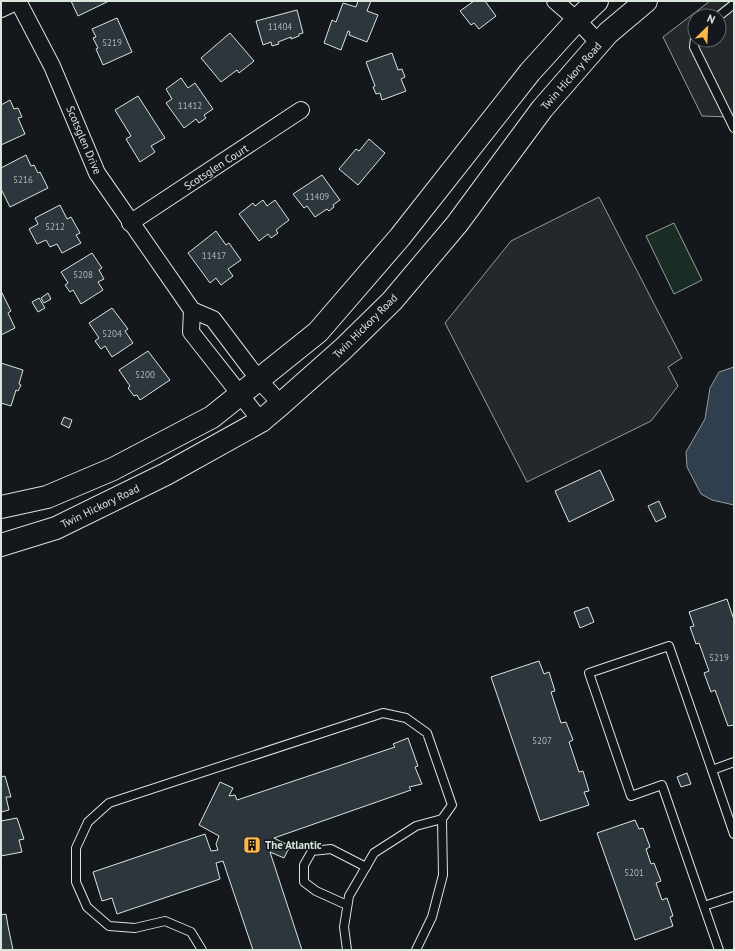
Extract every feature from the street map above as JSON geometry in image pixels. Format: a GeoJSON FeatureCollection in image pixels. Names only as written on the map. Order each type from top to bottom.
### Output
{"type":"FeatureCollection","features":[{"type":"Feature","properties":{"kind":"main road"},"geometry":{"type":"LineString","coordinates":[[1,507],[46,496],[113,469],[212,416],[318,332],[400,237],[530,72],[577,20],[597,1]]}},
{"type":"Feature","properties":{"kind":"main road","name":"Twin Hickory Road"},"geometry":{"type":"LineString","coordinates":[[1,545],[56,528],[166,474],[261,421],[343,349],[392,301],[457,224],[542,109],[600,43],[646,1]]}},
{"type":"Feature","properties":{"kind":"street"},"geometry":{"type":"LineString","coordinates":[[1,9],[18,1]]}},
{"type":"Feature","properties":{"kind":"street","name":"Scotsglen Drive"},"geometry":{"type":"LineString","coordinates":[[18,1],[52,66],[96,173],[192,310]]}},
{"type":"Feature","properties":{"kind":"street"},"geometry":{"type":"LineString","coordinates":[[555,1],[600,43]]}},
{"type":"Feature","properties":{"kind":"street","name":"Scotsglen Court"},"geometry":{"type":"LineString","coordinates":[[130,223],[301,110]]}},
{"type":"Feature","properties":{"kind":"street"},"geometry":{"type":"LineString","coordinates":[[261,421],[191,332],[192,310],[212,319],[258,380],[281,404]]}},
{"type":"Feature","properties":{"kind":"lane"},"geometry":{"type":"LineString","coordinates":[[694,48],[734,128]]}},
{"type":"Feature","properties":{"kind":"lane"},"geometry":{"type":"LineString","coordinates":[[719,950],[662,786],[631,796],[589,673],[669,646],[734,834]]}},
{"type":"Feature","properties":{"kind":"lane"},"geometry":{"type":"LineString","coordinates":[[202,950],[191,932],[165,921],[135,928],[109,926],[87,907],[76,882],[76,848],[88,822],[109,803],[383,713],[406,718],[427,732],[452,805],[442,818],[416,826],[374,853],[349,896],[344,927],[347,950]]}},
{"type":"Feature","properties":{"kind":"lane"},"geometry":{"type":"LineString","coordinates":[[712,770],[734,762]]}},
{"type":"Feature","properties":{"kind":"lane"},"geometry":{"type":"LineString","coordinates":[[416,950],[432,917],[443,875],[442,818]]}},
{"type":"Feature","properties":{"kind":"lane"},"geometry":{"type":"LineString","coordinates":[[347,906],[316,891],[304,882],[304,866],[312,851],[331,849],[366,867]]}},
{"type":"Feature","properties":{"kind":"lane"},"geometry":{"type":"LineString","coordinates":[[704,906],[734,896]]}},
{"type":"Feature","properties":{"kind":"green space"},"geometry":{"type":"Polygon","coordinates":[[[674,223],[702,280],[674,294],[646,236],[674,223]]]}},
{"type":"Feature","properties":{"kind":"shaded area"},"geometry":{"type":"Polygon","coordinates":[[[710,1],[734,1],[734,115],[731,117],[702,116],[663,37],[687,19],[687,48],[727,48],[727,8],[701,8],[710,1]]]}},
{"type":"Feature","properties":{"kind":"shaded area"},"geometry":{"type":"Polygon","coordinates":[[[599,197],[682,358],[668,367],[678,386],[651,421],[527,482],[445,323],[511,241],[599,197]]]}},
{"type":"Feature","properties":{"kind":"water"},"geometry":{"type":"Polygon","coordinates":[[[734,367],[734,505],[712,500],[701,494],[687,467],[686,452],[705,419],[710,388],[719,372],[734,367]]]}},
{"type":"Feature","properties":{"kind":"building"},"geometry":{"type":"Polygon","coordinates":[[[71,1],[109,1],[78,16],[71,1]]]}},
{"type":"Feature","properties":{"kind":"building"},"geometry":{"type":"Polygon","coordinates":[[[358,1],[371,1],[367,11],[378,15],[367,42],[349,35],[350,32],[348,31],[341,50],[324,43],[332,20],[336,22],[343,3],[356,7],[358,1]]]}},
{"type":"Feature","properties":{"kind":"building"},"geometry":{"type":"Polygon","coordinates":[[[474,1],[485,1],[496,16],[479,29],[474,23],[471,25],[460,11],[474,1]]]}},
{"type":"Feature","properties":{"kind":"building"},"geometry":{"type":"Polygon","coordinates":[[[297,10],[303,33],[291,39],[291,37],[278,42],[279,44],[272,46],[271,42],[263,45],[256,21],[297,10]]]}},
{"type":"Feature","properties":{"kind":"building"},"geometry":{"type":"Polygon","coordinates":[[[117,18],[132,52],[103,65],[96,49],[98,48],[93,38],[96,37],[92,29],[117,18]]]}},
{"type":"Feature","properties":{"kind":"building"},"geometry":{"type":"Polygon","coordinates":[[[230,33],[254,61],[239,73],[237,70],[221,82],[201,58],[230,33]]]}},
{"type":"Feature","properties":{"kind":"building"},"geometry":{"type":"Polygon","coordinates":[[[392,53],[398,70],[402,69],[405,77],[401,79],[406,91],[382,100],[380,93],[376,94],[373,87],[375,86],[366,62],[392,53]]]}},
{"type":"Feature","properties":{"kind":"building"},"geometry":{"type":"Polygon","coordinates":[[[181,78],[188,88],[195,83],[213,109],[204,115],[206,118],[199,123],[196,119],[184,128],[166,103],[172,99],[166,89],[181,78]]]}},
{"type":"Feature","properties":{"kind":"building"},"geometry":{"type":"Polygon","coordinates":[[[138,96],[165,138],[151,146],[155,152],[140,162],[126,139],[131,136],[115,110],[138,96]]]}},
{"type":"Feature","properties":{"kind":"building"},"geometry":{"type":"Polygon","coordinates":[[[10,100],[14,109],[18,108],[22,117],[18,118],[25,134],[1,145],[1,105],[10,100]]]}},
{"type":"Feature","properties":{"kind":"building"},"geometry":{"type":"Polygon","coordinates":[[[369,139],[385,153],[358,185],[339,169],[356,149],[359,151],[369,139]]]}},
{"type":"Feature","properties":{"kind":"building"},"geometry":{"type":"Polygon","coordinates":[[[26,155],[31,166],[34,165],[38,173],[40,172],[48,188],[10,207],[1,189],[1,168],[26,155]]]}},
{"type":"Feature","properties":{"kind":"building"},"geometry":{"type":"Polygon","coordinates":[[[322,175],[340,200],[333,205],[334,207],[329,211],[327,209],[315,217],[307,206],[304,208],[293,194],[322,175]]]}},
{"type":"Feature","properties":{"kind":"building"},"geometry":{"type":"Polygon","coordinates":[[[263,200],[267,206],[275,200],[289,220],[276,230],[278,233],[271,238],[268,234],[259,241],[239,214],[253,203],[255,206],[263,200]]]}},
{"type":"Feature","properties":{"kind":"building"},"geometry":{"type":"Polygon","coordinates":[[[60,205],[67,219],[71,217],[80,233],[76,235],[81,243],[62,253],[57,244],[50,247],[46,240],[37,244],[29,229],[38,224],[35,218],[60,205]]]}},
{"type":"Feature","properties":{"kind":"building"},"geometry":{"type":"Polygon","coordinates":[[[216,231],[226,245],[229,243],[241,260],[228,269],[233,276],[221,285],[216,278],[210,283],[188,253],[216,231]]]}},
{"type":"Feature","properties":{"kind":"building"},"geometry":{"type":"Polygon","coordinates":[[[92,253],[102,268],[99,270],[104,279],[98,282],[103,290],[81,304],[73,290],[70,292],[65,285],[68,283],[61,272],[92,253]]]}},
{"type":"Feature","properties":{"kind":"building"},"geometry":{"type":"Polygon","coordinates":[[[1,291],[11,311],[8,313],[15,328],[1,335],[1,291]]]}},
{"type":"Feature","properties":{"kind":"building"},"geometry":{"type":"Polygon","coordinates":[[[48,293],[51,299],[44,303],[41,298],[48,293]]]}},
{"type":"Feature","properties":{"kind":"building"},"geometry":{"type":"Polygon","coordinates":[[[39,298],[45,308],[38,312],[32,302],[39,298]]]}},
{"type":"Feature","properties":{"kind":"building"},"geometry":{"type":"Polygon","coordinates":[[[112,308],[128,329],[125,331],[133,343],[112,357],[105,346],[101,349],[95,341],[99,338],[89,323],[112,308]]]}},
{"type":"Feature","properties":{"kind":"building"},"geometry":{"type":"Polygon","coordinates":[[[148,351],[170,380],[140,400],[137,395],[134,396],[128,388],[130,386],[119,370],[148,351]]]}},
{"type":"Feature","properties":{"kind":"building"},"geometry":{"type":"Polygon","coordinates":[[[1,363],[23,370],[19,384],[21,385],[18,391],[16,390],[11,406],[1,403],[1,363]]]}},
{"type":"Feature","properties":{"kind":"building"},"geometry":{"type":"Polygon","coordinates":[[[64,417],[72,420],[69,428],[61,424],[64,417]]]}},
{"type":"Feature","properties":{"kind":"building"},"geometry":{"type":"Polygon","coordinates":[[[600,470],[614,500],[569,522],[555,491],[600,470]]]}},
{"type":"Feature","properties":{"kind":"building"},"geometry":{"type":"Polygon","coordinates":[[[659,501],[666,517],[656,522],[648,506],[659,501]]]}},
{"type":"Feature","properties":{"kind":"building"},"geometry":{"type":"Polygon","coordinates":[[[727,599],[734,620],[734,725],[728,726],[715,690],[711,692],[704,673],[709,671],[699,643],[696,644],[690,627],[694,626],[689,612],[727,599]]]}},
{"type":"Feature","properties":{"kind":"building"},"geometry":{"type":"Polygon","coordinates":[[[588,607],[594,622],[580,628],[574,612],[588,607]]]}},
{"type":"Feature","properties":{"kind":"building"},"geometry":{"type":"Polygon","coordinates":[[[539,661],[544,674],[549,672],[555,691],[551,692],[561,723],[566,722],[573,740],[569,742],[579,772],[583,771],[589,791],[584,792],[589,805],[540,821],[491,677],[539,661]]]}},
{"type":"Feature","properties":{"kind":"building","name":"The Atlantic"},"geometry":{"type":"Polygon","coordinates":[[[408,738],[418,766],[415,767],[422,784],[409,787],[411,790],[274,838],[290,846],[284,858],[270,852],[302,950],[253,950],[223,861],[216,863],[220,879],[117,914],[112,898],[102,901],[93,872],[205,834],[211,851],[218,850],[216,844],[219,836],[199,825],[220,782],[233,788],[229,796],[235,795],[237,800],[395,747],[393,744],[408,738]]]}},
{"type":"Feature","properties":{"kind":"building"},"geometry":{"type":"Polygon","coordinates":[[[687,773],[691,784],[681,787],[677,777],[687,773]]]}},
{"type":"Feature","properties":{"kind":"building"},"geometry":{"type":"Polygon","coordinates":[[[5,776],[11,797],[6,797],[9,810],[1,812],[1,777],[5,776]]]}},
{"type":"Feature","properties":{"kind":"building"},"geometry":{"type":"Polygon","coordinates":[[[17,818],[24,839],[19,840],[22,852],[1,856],[1,821],[17,818]]]}},
{"type":"Feature","properties":{"kind":"building"},"geometry":{"type":"Polygon","coordinates":[[[635,820],[639,829],[643,828],[650,847],[646,849],[651,864],[654,863],[661,881],[656,883],[662,900],[667,898],[673,916],[670,917],[673,926],[635,940],[597,833],[635,820]]]}},
{"type":"Feature","properties":{"kind":"building"},"geometry":{"type":"Polygon","coordinates":[[[6,914],[13,950],[1,950],[1,915],[6,914]]]}},
{"type":"Feature","properties":{"kind":"place","name":"The Atlantic"},"geometry":{"type":"Point","coordinates":[252,845]}}]}
